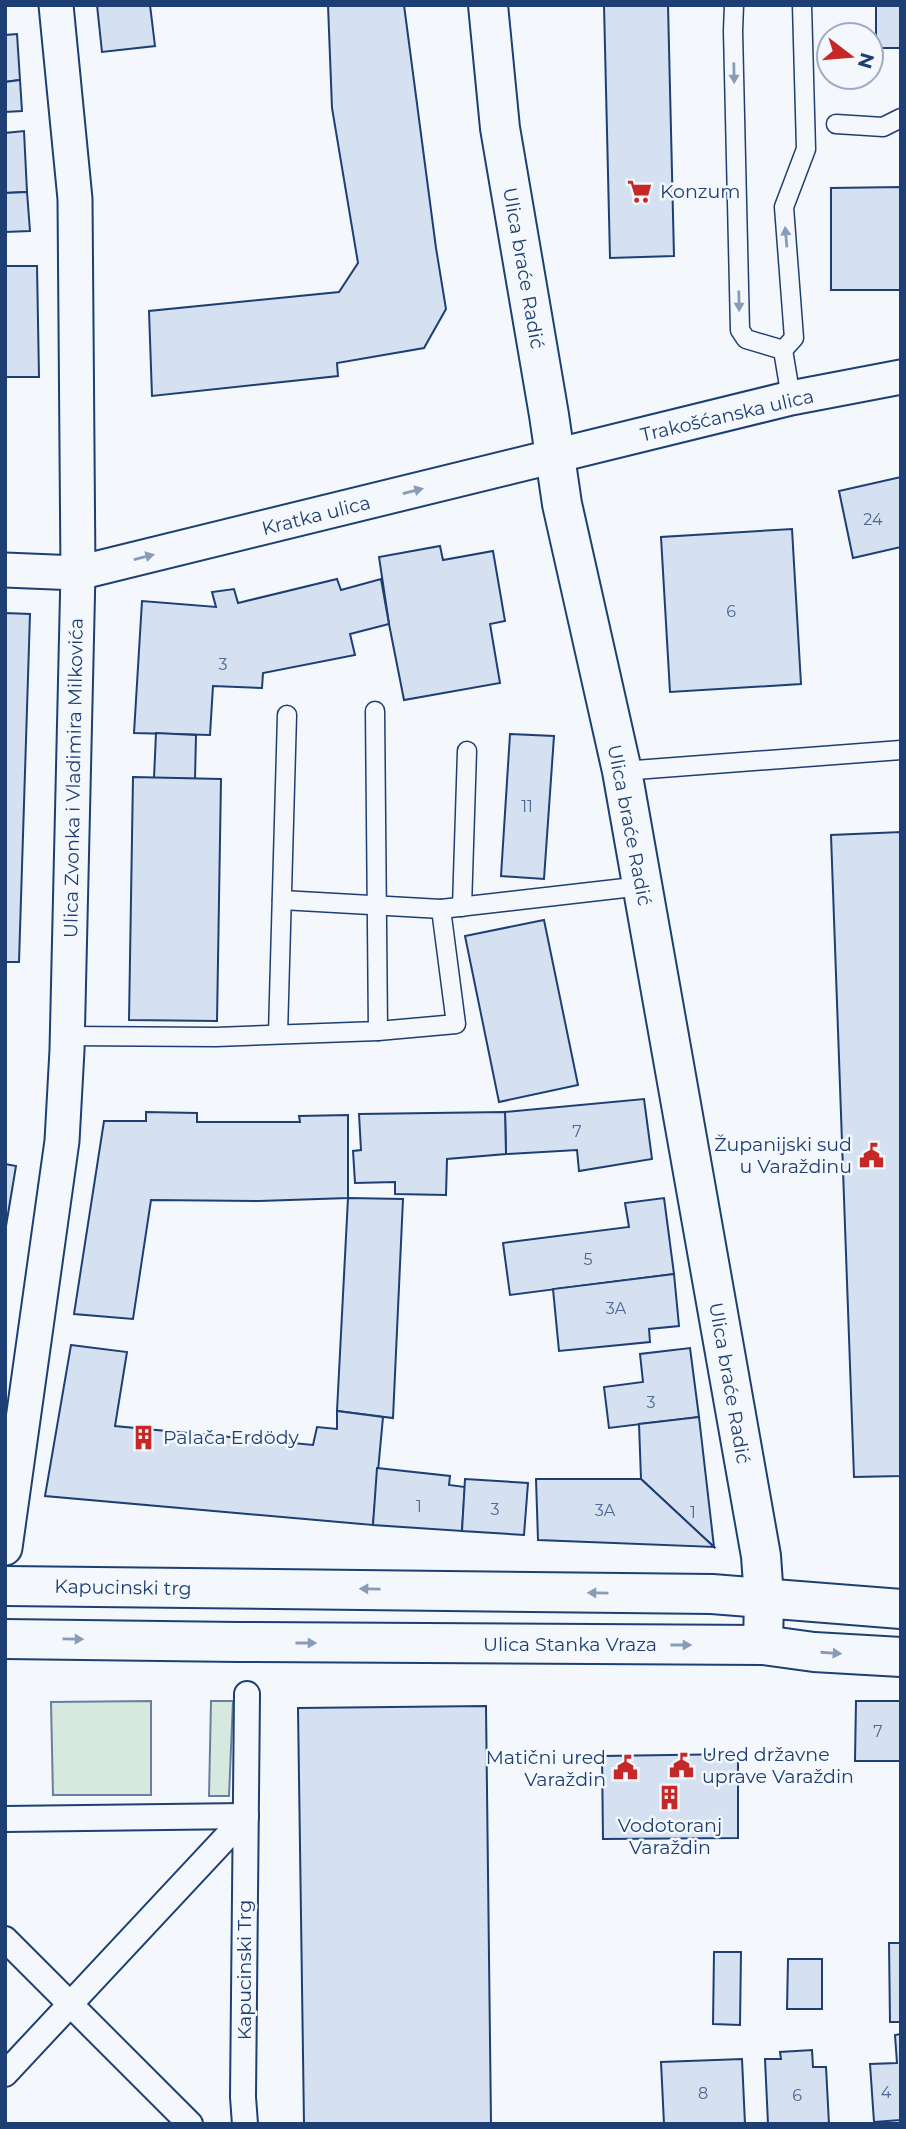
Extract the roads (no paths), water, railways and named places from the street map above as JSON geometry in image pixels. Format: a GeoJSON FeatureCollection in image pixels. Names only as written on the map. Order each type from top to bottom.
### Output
{"type":"FeatureCollection","features":[{"type":"Feature","properties":{"kind":"main road","name":"Ulica braće Radić"},"geometry":{"type":"LineString","coordinates":[[488,5],[500,128],[562,503],[622,771],[761,1556],[764,1645]]}},
{"type":"Feature","properties":{"kind":"main road","name":"Kapucinski trg"},"geometry":{"type":"LineString","coordinates":[[5,1586],[712,1594],[764,1598]]}},
{"type":"Feature","properties":{"kind":"main road"},"geometry":{"type":"LineString","coordinates":[[764,1598],[901,1609]]}},
{"type":"Feature","properties":{"kind":"main road","name":"Ulica Stanka Vraza"},"geometry":{"type":"LineString","coordinates":[[5,1639],[764,1645],[814,1652],[901,1657]]}},
{"type":"Feature","properties":{"kind":"street","name":"Ulica Zvonka i Vladimira Milkovića"},"geometry":{"type":"LineString","coordinates":[[5,1548],[62,1141],[67,1037],[78,573],[75,199],[56,5]]}},
{"type":"Feature","properties":{"kind":"street","name":"Trakošćanska ulica"},"geometry":{"type":"LineString","coordinates":[[555,457],[791,398],[901,377]]}},
{"type":"Feature","properties":{"kind":"street","name":"Kratka ulica"},"geometry":{"type":"LineString","coordinates":[[5,570],[78,573],[555,457]]}},
{"type":"Feature","properties":{"kind":"street","name":"Kapucinski Trg"},"geometry":{"type":"LineString","coordinates":[[245,2124],[247,1694]]}},
{"type":"Feature","properties":{"kind":"street"},"geometry":{"type":"LineString","coordinates":[[5,1819],[246,1816]]}},
{"type":"Feature","properties":{"kind":"street"},"geometry":{"type":"LineString","coordinates":[[5,2074],[246,1816]]}},
{"type":"Feature","properties":{"kind":"street"},"geometry":{"type":"LineString","coordinates":[[5,1939],[190,2124]]}},
{"type":"Feature","properties":{"kind":"lane"},"geometry":{"type":"LineString","coordinates":[[734,5],[740,330],[746,339],[783,350]]}},
{"type":"Feature","properties":{"kind":"lane"},"geometry":{"type":"LineString","coordinates":[[783,350],[794,338],[784,207],[806,149],[802,5]]}},
{"type":"Feature","properties":{"kind":"lane"},"geometry":{"type":"LineString","coordinates":[[836,124],[883,127],[901,118]]}},
{"type":"Feature","properties":{"kind":"lane"},"geometry":{"type":"LineString","coordinates":[[783,350],[791,398]]}},
{"type":"Feature","properties":{"kind":"lane"},"geometry":{"type":"LineString","coordinates":[[375,711],[378,1031]]}},
{"type":"Feature","properties":{"kind":"lane"},"geometry":{"type":"LineString","coordinates":[[278,1034],[286,715]]}},
{"type":"Feature","properties":{"kind":"lane"},"geometry":{"type":"LineString","coordinates":[[622,771],[901,750]]}},
{"type":"Feature","properties":{"kind":"lane"},"geometry":{"type":"LineString","coordinates":[[462,907],[467,751]]}},
{"type":"Feature","properties":{"kind":"lane"},"geometry":{"type":"LineString","coordinates":[[282,900],[441,909],[642,886]]}},
{"type":"Feature","properties":{"kind":"lane"},"geometry":{"type":"LineString","coordinates":[[67,1037],[216,1037],[378,1031],[456,1024],[441,909]]}},
{"type":"Feature","properties":{"kind":"place","name":"Konzum"},"geometry":{"type":"Point","coordinates":[640,191]}},
{"type":"Feature","properties":{"kind":"place","name":"Županijski sud u Varaždinu"},"geometry":{"type":"Point","coordinates":[872,1155]}},
{"type":"Feature","properties":{"kind":"place","name":"Palača Erdödy"},"geometry":{"type":"Point","coordinates":[143,1437]}},
{"type":"Feature","properties":{"kind":"place","name":"Ured državne uprave Varaždin"},"geometry":{"type":"Point","coordinates":[682,1765]}},
{"type":"Feature","properties":{"kind":"place","name":"Matični ured Varaždin"},"geometry":{"type":"Point","coordinates":[626,1768]}},
{"type":"Feature","properties":{"kind":"place","name":"Vodotoranj Varaždin"},"geometry":{"type":"Point","coordinates":[670,1797]}}]}
